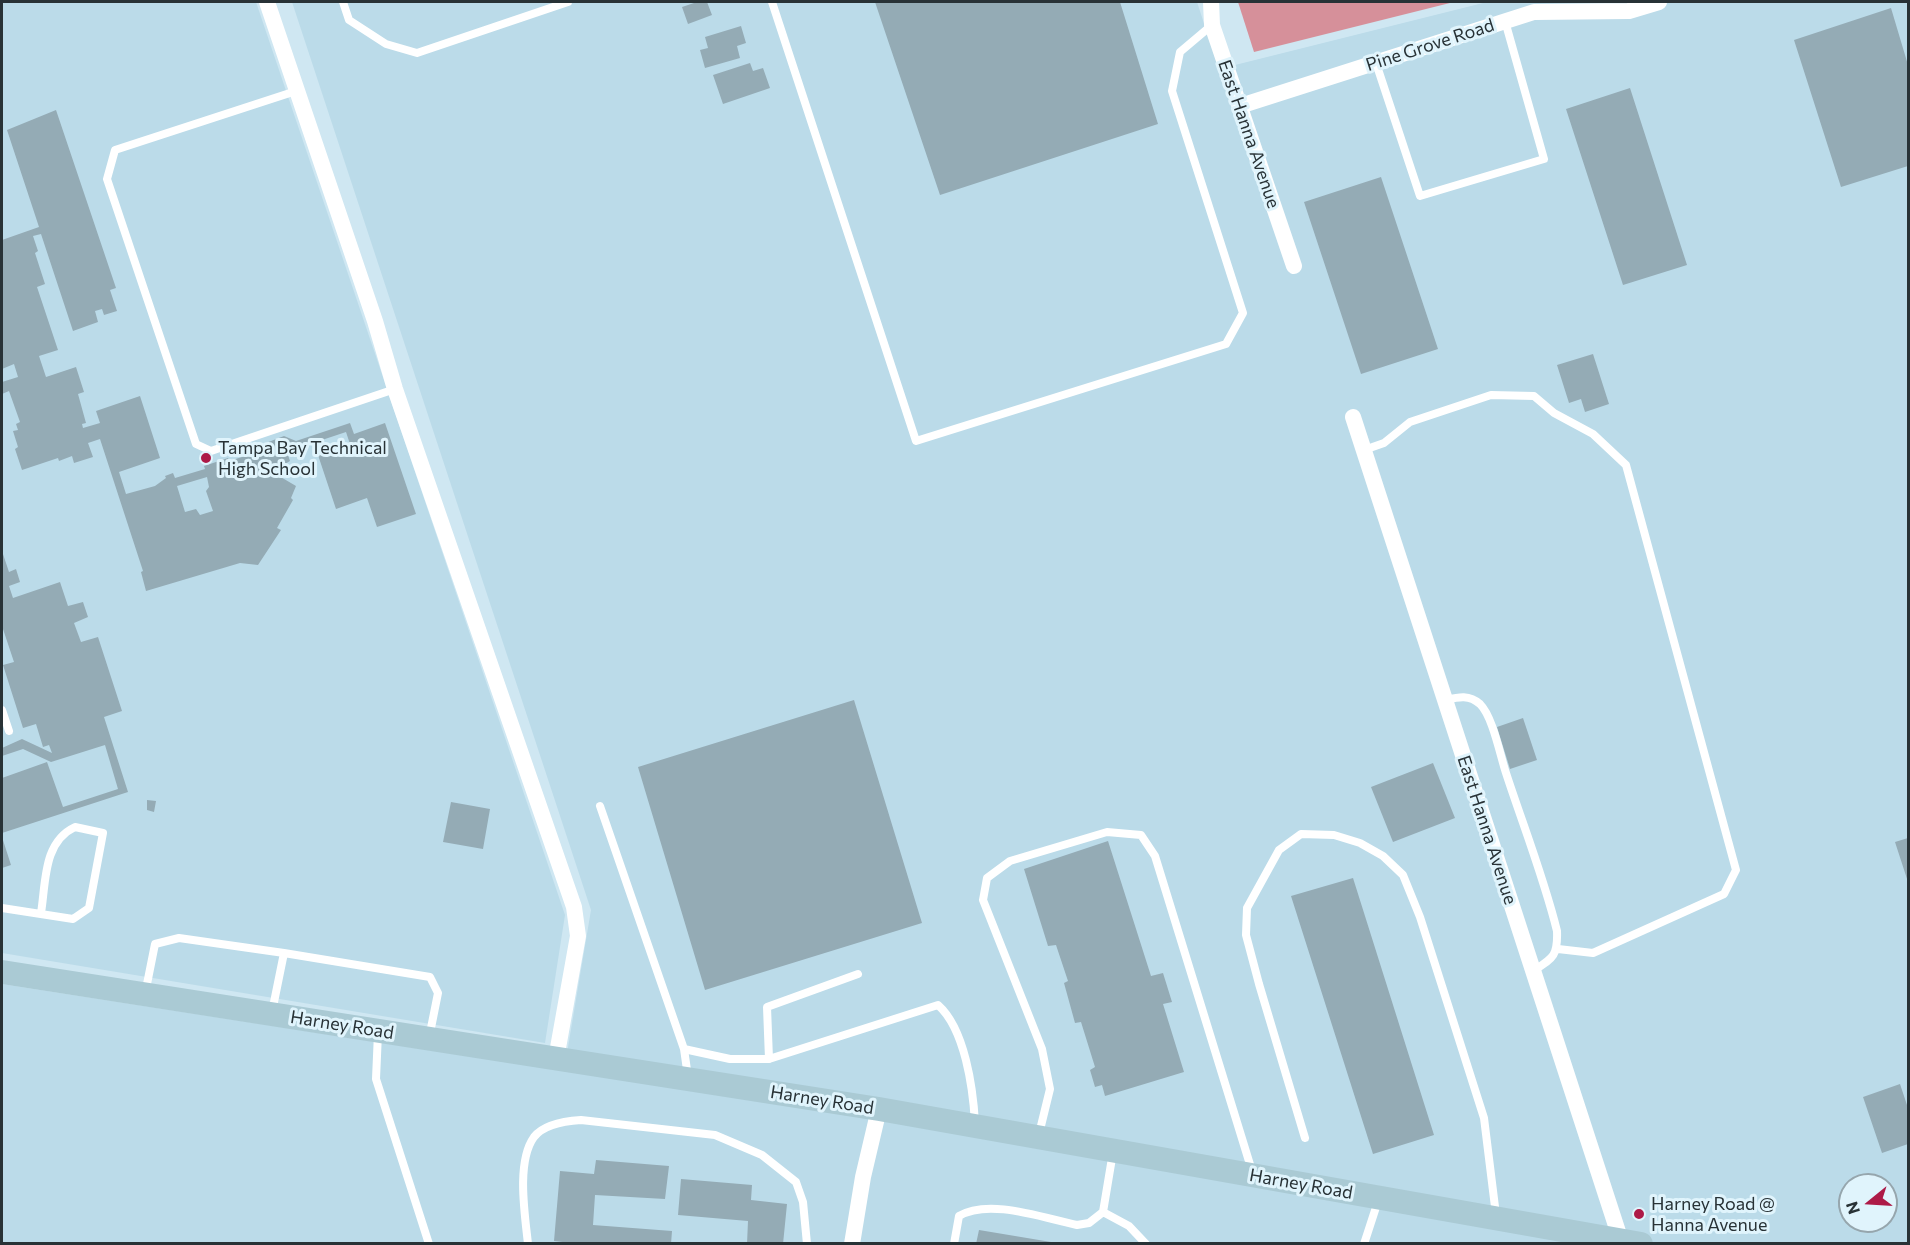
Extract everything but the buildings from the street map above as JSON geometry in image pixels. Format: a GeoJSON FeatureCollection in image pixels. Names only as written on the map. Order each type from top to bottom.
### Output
{"type":"FeatureCollection","features":[{"type":"Feature","properties":{"kind":"street"},"geometry":{"type":"LineString","coordinates":[[267,2],[375,321],[395,389],[574,907],[578,936],[556,1059]]}},
{"type":"Feature","properties":{"kind":"street","name":"East Hanna Avenue"},"geometry":{"type":"LineString","coordinates":[[1211,2],[1212,25],[1294,266]]}},
{"type":"Feature","properties":{"kind":"street","name":"Pine Grove Road"},"geometry":{"type":"LineString","coordinates":[[1240,106],[1534,12],[1629,10],[1659,2]]}},
{"type":"Feature","properties":{"kind":"street","name":"East Hanna Avenue"},"geometry":{"type":"LineString","coordinates":[[1353,417],[1533,971],[1628,1243]]}},
{"type":"Feature","properties":{"kind":"street","name":"Harney Road"},"geometry":{"type":"LineString","coordinates":[[2,972],[879,1109],[1628,1243]]}},
{"type":"Feature","properties":{"kind":"street"},"geometry":{"type":"LineString","coordinates":[[852,1244],[863,1177],[879,1109]]}},
{"type":"Feature","properties":{"kind":"lane"},"geometry":{"type":"LineString","coordinates":[[343,2],[349,20],[386,44],[417,53],[568,2]]}},
{"type":"Feature","properties":{"kind":"lane"},"geometry":{"type":"LineString","coordinates":[[772,2],[916,441],[1226,344],[1243,313],[1172,91],[1180,52],[1212,25]]}},
{"type":"Feature","properties":{"kind":"lane"},"geometry":{"type":"LineString","coordinates":[[1376,63],[1420,196],[1544,159],[1505,21]]}},
{"type":"Feature","properties":{"kind":"lane"},"geometry":{"type":"LineString","coordinates":[[296,91],[115,150],[107,179],[110,190],[196,444],[211,451],[395,389]]}},
{"type":"Feature","properties":{"kind":"lane"},"geometry":{"type":"LineString","coordinates":[[1364,450],[1384,443],[1410,422],[1491,395],[1534,396],[1554,413],[1593,434],[1626,465],[1736,870],[1724,894],[1593,953],[1558,949]]}},
{"type":"Feature","properties":{"kind":"lane"},"geometry":{"type":"LineString","coordinates":[[1445,700],[1470,698],[1480,704],[1488,716],[1555,924],[1558,949],[1550,959],[1533,971]]}},
{"type":"Feature","properties":{"kind":"lane"},"geometry":{"type":"LineString","coordinates":[[2,710],[9,731]]}},
{"type":"Feature","properties":{"kind":"lane"},"geometry":{"type":"LineString","coordinates":[[600,806],[684,1049],[688,1079]]}},
{"type":"Feature","properties":{"kind":"lane"},"geometry":{"type":"LineString","coordinates":[[2,908],[73,919],[88,908],[103,833],[75,827],[56,841],[51,850],[41,913]]}},
{"type":"Feature","properties":{"kind":"lane"},"geometry":{"type":"LineString","coordinates":[[1038,1138],[1050,1089],[1042,1049],[983,900],[987,878],[1010,861],[1107,832],[1141,835],[1155,856],[1254,1176]]}},
{"type":"Feature","properties":{"kind":"lane"},"geometry":{"type":"LineString","coordinates":[[1305,1138],[1246,935],[1247,908],[1279,850],[1301,834],[1334,834],[1360,843],[1383,856],[1403,874],[1420,917],[1484,1118],[1496,1219]]}},
{"type":"Feature","properties":{"kind":"lane"},"geometry":{"type":"LineString","coordinates":[[145,994],[155,944],[179,938],[284,953],[429,977],[438,993],[429,1039]]}},
{"type":"Feature","properties":{"kind":"lane"},"geometry":{"type":"LineString","coordinates":[[272,1014],[284,953]]}},
{"type":"Feature","properties":{"kind":"lane"},"geometry":{"type":"LineString","coordinates":[[769,1059],[767,1007],[858,974]]}},
{"type":"Feature","properties":{"kind":"lane"},"geometry":{"type":"LineString","coordinates":[[684,1049],[730,1059],[769,1059],[938,1005],[950,1016],[970,1074],[975,1126]]}},
{"type":"Feature","properties":{"kind":"lane"},"geometry":{"type":"LineString","coordinates":[[378,1031],[376,1079],[429,1244]]}},
{"type":"Feature","properties":{"kind":"lane"},"geometry":{"type":"LineString","coordinates":[[528,1244],[523,1195],[527,1151],[535,1136],[561,1122],[581,1120],[715,1135],[762,1155],[796,1182],[803,1202],[807,1244]]}},
{"type":"Feature","properties":{"kind":"lane"},"geometry":{"type":"LineString","coordinates":[[954,1244],[959,1216],[970,1210],[991,1207],[1077,1225],[1089,1223],[1103,1212],[1113,1151]]}},
{"type":"Feature","properties":{"kind":"lane"},"geometry":{"type":"LineString","coordinates":[[1364,1244],[1379,1198]]}},
{"type":"Feature","properties":{"kind":"lane"},"geometry":{"type":"LineString","coordinates":[[1103,1212],[1129,1226],[1146,1244]]}},
{"type":"Feature","properties":{"kind":"shaded area","name":"Tampa Bay Technical High School"},"geometry":{"type":"Polygon","coordinates":[[[2,2],[256,2],[565,915],[545,1043],[2,953],[2,2]]]}},
{"type":"Feature","properties":{"kind":"shaded area"},"geometry":{"type":"Polygon","coordinates":[[[292,2],[1197,2],[1219,69],[1487,2],[1908,2],[1908,1243],[2,1243],[2,984],[564,1071],[591,910],[292,2]]]}},
{"type":"Feature","properties":{"kind":"shaded area"},"geometry":{"type":"Polygon","coordinates":[[[1238,2],[1454,2],[1254,52],[1238,2]]]}},
{"type":"Feature","properties":{"kind":"place","name":"Tampa Bay Technical High School"},"geometry":{"type":"Point","coordinates":[206,458]}},
{"type":"Feature","properties":{"kind":"place","name":"Harney Road @ Hanna Avenue"},"geometry":{"type":"Point","coordinates":[1639,1214]}}]}
